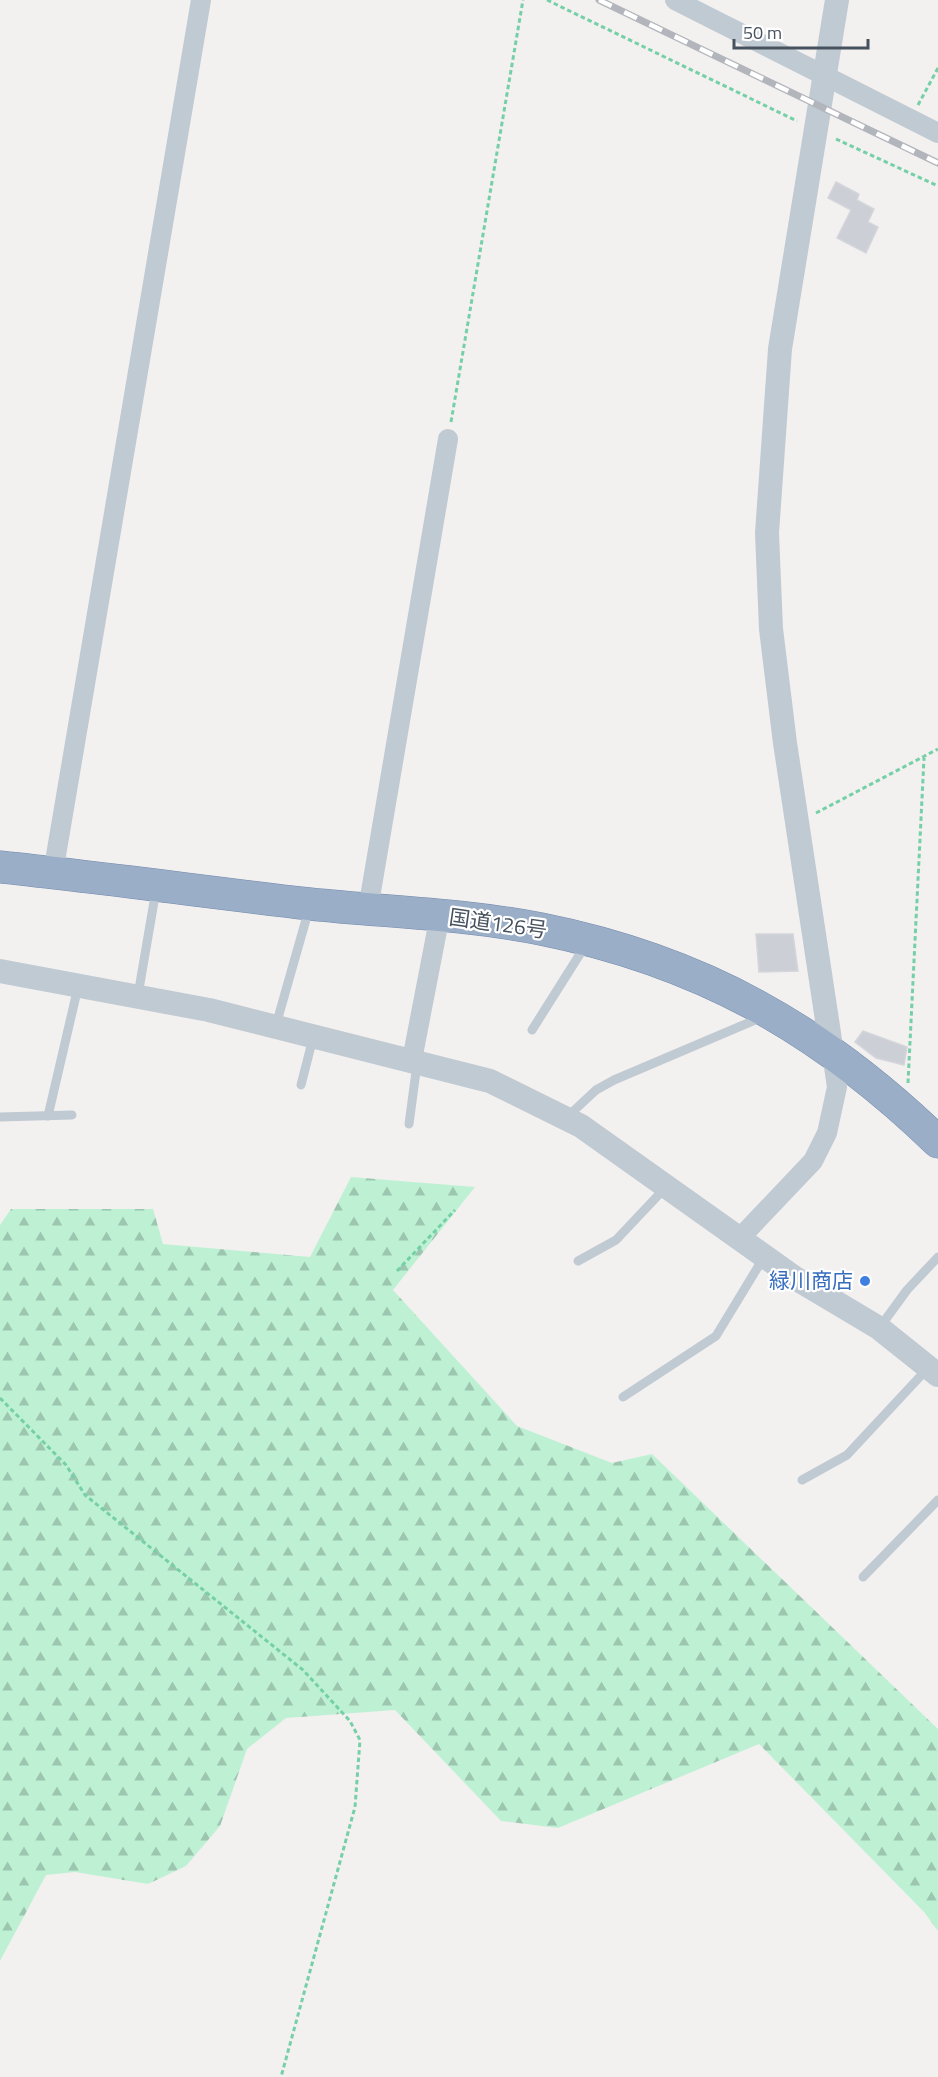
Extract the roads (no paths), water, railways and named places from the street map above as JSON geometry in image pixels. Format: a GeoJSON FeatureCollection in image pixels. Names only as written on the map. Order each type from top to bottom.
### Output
{"type":"FeatureCollection","features":[{"type":"Feature","properties":{"kind":"highway","name":"国道126号"},"geometry":{"type":"LineString","coordinates":[[0,867],[310,904],[440,915],[540,929],[588,940],[687,970],[772,1013],[832,1053],[897,1103],[938,1142]]}},
{"type":"Feature","properties":{"kind":"street"},"geometry":{"type":"LineString","coordinates":[[53,873],[201,0]]}},
{"type":"Feature","properties":{"kind":"street"},"geometry":{"type":"LineString","coordinates":[[675,0],[938,133]]}},
{"type":"Feature","properties":{"kind":"street"},"geometry":{"type":"LineString","coordinates":[[738,1239],[813,1161],[827,1133],[837,1087],[796,824],[771,629],[767,533],[780,349],[837,0]]}},
{"type":"Feature","properties":{"kind":"street"},"geometry":{"type":"LineString","coordinates":[[368,909],[448,439]]}},
{"type":"Feature","properties":{"kind":"street"},"geometry":{"type":"LineString","coordinates":[[415,1060],[440,915]]}},
{"type":"Feature","properties":{"kind":"street"},"geometry":{"type":"LineString","coordinates":[[0,971],[276,1025],[490,1081],[566,1118],[764,1257],[879,1328],[933,1372]]}},
{"type":"Feature","properties":{"kind":"lane"},"geometry":{"type":"LineString","coordinates":[[137,997],[156,885]]}},
{"type":"Feature","properties":{"kind":"lane"},"geometry":{"type":"LineString","coordinates":[[276,1025],[310,904]]}},
{"type":"Feature","properties":{"kind":"lane"},"geometry":{"type":"LineString","coordinates":[[532,1030],[588,940]]}},
{"type":"Feature","properties":{"kind":"lane"},"geometry":{"type":"LineString","coordinates":[[48,1116],[78,986]]}},
{"type":"Feature","properties":{"kind":"lane"},"geometry":{"type":"LineString","coordinates":[[566,1118],[596,1090],[614,1080],[772,1013]]}},
{"type":"Feature","properties":{"kind":"lane"},"geometry":{"type":"LineString","coordinates":[[302,1085],[314,1034]]}},
{"type":"Feature","properties":{"kind":"lane"},"geometry":{"type":"LineString","coordinates":[[409,1124],[415,1060]]}},
{"type":"Feature","properties":{"kind":"lane"},"geometry":{"type":"LineString","coordinates":[[0,1117],[72,1115]]}},
{"type":"Feature","properties":{"kind":"lane"},"geometry":{"type":"LineString","coordinates":[[578,1261],[616,1240],[666,1187]]}},
{"type":"Feature","properties":{"kind":"lane"},"geometry":{"type":"LineString","coordinates":[[623,1397],[716,1336],[764,1257]]}},
{"type":"Feature","properties":{"kind":"lane"},"geometry":{"type":"LineString","coordinates":[[879,1328],[907,1290],[938,1257]]}},
{"type":"Feature","properties":{"kind":"lane"},"geometry":{"type":"LineString","coordinates":[[802,1480],[847,1455],[933,1372]]}},
{"type":"Feature","properties":{"kind":"lane"},"geometry":{"type":"LineString","coordinates":[[863,1577],[938,1500]]}},
{"type":"Feature","properties":{"kind":"railway"},"geometry":{"type":"LineString","coordinates":[[599,0],[938,163]]}},
{"type":"Feature","properties":{"kind":"place","name":"緑川商店"},"geometry":{"type":"Point","coordinates":[865,1281]}}]}
